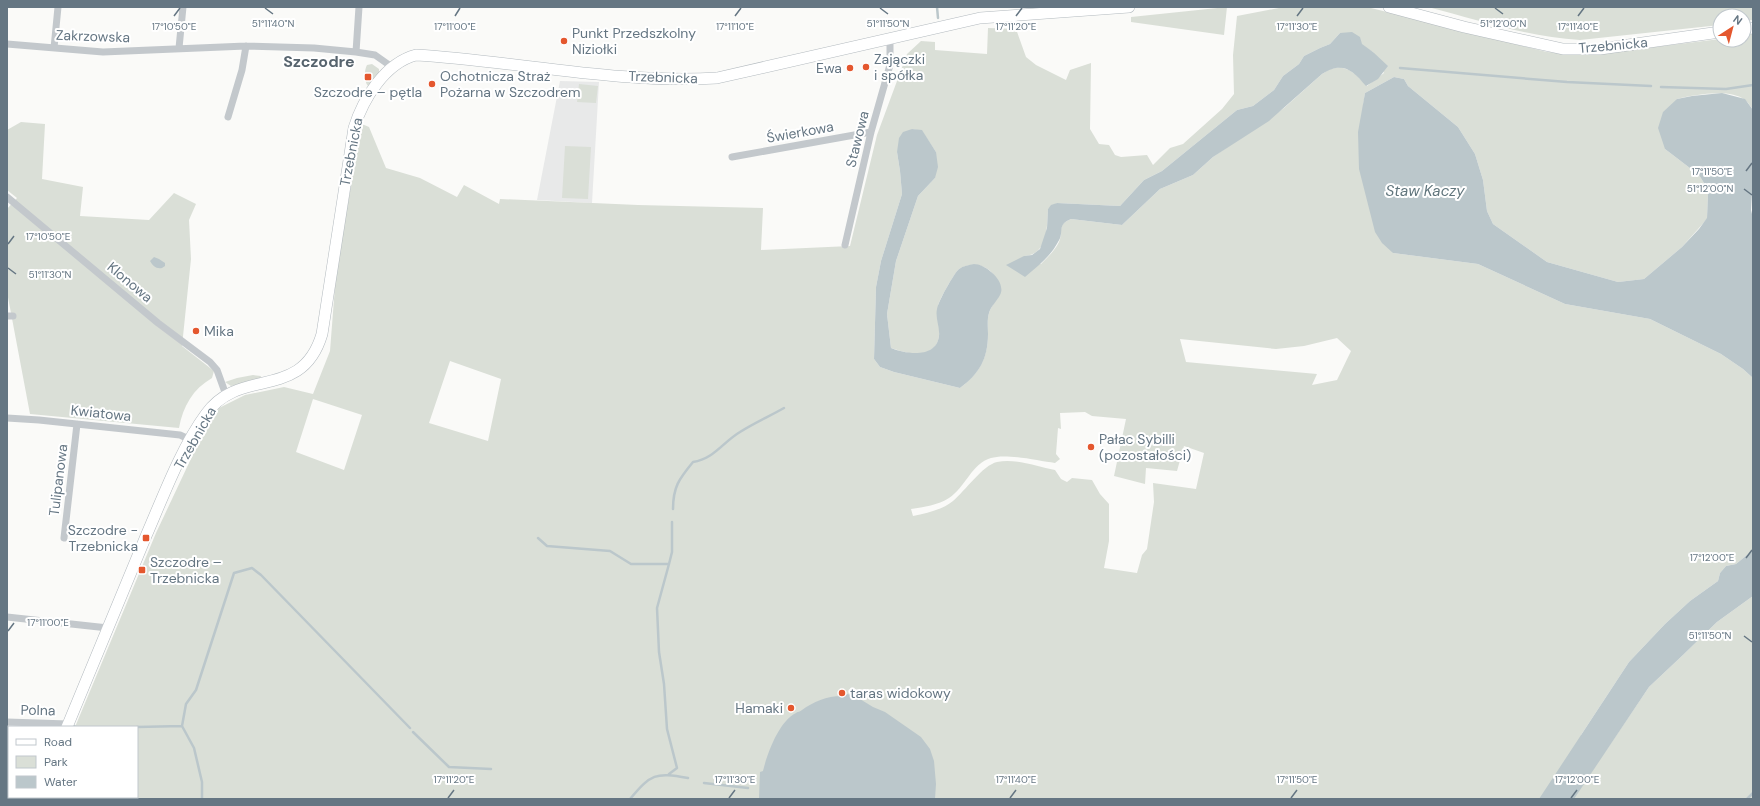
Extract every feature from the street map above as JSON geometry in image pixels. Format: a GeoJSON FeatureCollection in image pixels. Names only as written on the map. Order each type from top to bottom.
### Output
{"type":"FeatureCollection","features":[{"type":"Feature","properties":{"kind":"street"},"geometry":{"type":"LineString","coordinates":[[54,48],[58,7]]}},
{"type":"Feature","properties":{"kind":"street"},"geometry":{"type":"LineString","coordinates":[[179,48],[183,7]]}},
{"type":"Feature","properties":{"kind":"street"},"geometry":{"type":"LineString","coordinates":[[356,52],[359,7]]}},
{"type":"Feature","properties":{"kind":"street","name":"Trzebnicka"},"geometry":{"type":"LineString","coordinates":[[68,726],[163,495],[191,440],[210,409],[219,398],[239,389],[283,378],[297,372],[316,351],[322,334],[354,128],[359,113],[372,92],[392,67],[416,55],[575,73],[695,79],[717,78],[980,18],[1057,11],[1129,7]]}},
{"type":"Feature","properties":{"kind":"street","name":"Trzebnicka"},"geometry":{"type":"LineString","coordinates":[[1390,7],[1471,28],[1563,48],[1600,49],[1712,33]]}},
{"type":"Feature","properties":{"kind":"street","name":"Stawowa"},"geometry":{"type":"LineString","coordinates":[[845,245],[890,64],[890,38]]}},
{"type":"Feature","properties":{"kind":"street","name":"Zakrzowska"},"geometry":{"type":"LineString","coordinates":[[7,44],[103,52],[246,46],[314,48],[376,55],[392,67]]}},
{"type":"Feature","properties":{"kind":"street"},"geometry":{"type":"LineString","coordinates":[[228,117],[242,70],[246,46]]}},
{"type":"Feature","properties":{"kind":"street","name":"Świerkowa"},"geometry":{"type":"LineString","coordinates":[[732,157],[872,132]]}},
{"type":"Feature","properties":{"kind":"street","name":"Klonowa"},"geometry":{"type":"LineString","coordinates":[[7,196],[180,340],[204,357],[217,370],[226,395]]}},
{"type":"Feature","properties":{"kind":"street","name":"Kwiatowa"},"geometry":{"type":"LineString","coordinates":[[7,418],[180,435],[191,440]]}},
{"type":"Feature","properties":{"kind":"street","name":"Tulipanowa"},"geometry":{"type":"LineString","coordinates":[[64,538],[77,424]]}},
{"type":"Feature","properties":{"kind":"street"},"geometry":{"type":"LineString","coordinates":[[7,617],[108,628]]}},
{"type":"Feature","properties":{"kind":"street","name":"Polna"},"geometry":{"type":"LineString","coordinates":[[7,722],[68,726]]}},
{"type":"Feature","properties":{"kind":"shaded area"},"geometry":{"type":"Polygon","coordinates":[[[560,81],[599,82],[592,203],[537,200],[560,81]]]}},
{"type":"Feature","properties":{"kind":"shaded area"},"geometry":{"type":"Polygon","coordinates":[[[8,729],[8,798],[26,799],[7,799],[8,729]]]}},
{"type":"Feature","properties":{"kind":"green space"},"geometry":{"type":"Polygon","coordinates":[[[1227,7],[1224,35],[1131,22],[1131,17],[1227,7]]]}},
{"type":"Feature","properties":{"kind":"green space"},"geometry":{"type":"Polygon","coordinates":[[[1284,7],[1367,7],[1547,52],[1589,55],[1712,40],[1712,48],[1752,48],[1753,34],[1753,110],[1745,100],[1730,94],[1721,93],[1677,99],[1665,149],[1699,175],[1704,183],[1708,194],[1707,219],[1682,247],[1644,279],[1618,282],[1547,262],[1493,224],[1487,211],[1483,180],[1475,154],[1458,127],[1408,86],[1404,79],[1394,77],[1365,93],[1363,106],[1393,253],[1478,264],[1565,304],[1650,319],[1721,354],[1753,378],[1753,550],[1736,564],[1726,566],[1720,573],[1718,581],[1690,601],[1665,624],[1629,662],[1581,735],[1605,752],[1649,687],[1717,622],[1753,596],[1753,799],[44,799],[138,798],[138,726],[75,726],[156,533],[197,446],[219,408],[245,395],[284,387],[313,394],[330,351],[338,248],[340,248],[362,124],[369,127],[386,168],[420,178],[457,197],[464,185],[499,204],[500,199],[638,205],[763,208],[761,250],[850,246],[877,135],[907,54],[921,41],[935,42],[935,50],[987,54],[988,28],[1016,29],[1026,57],[1036,65],[1066,80],[1070,70],[1091,63],[1090,129],[1099,144],[1109,145],[1115,155],[1121,157],[1147,155],[1153,165],[1170,148],[1183,144],[1222,109],[1234,94],[1233,55],[1237,16],[1284,7]],[[1340,33],[1330,44],[1304,56],[1299,64],[1283,76],[1274,90],[1253,106],[1237,110],[1162,171],[1144,180],[1120,206],[1057,203],[1048,209],[1045,239],[1042,245],[1038,251],[1024,256],[1041,264],[1059,242],[1062,226],[1066,221],[1071,219],[1122,225],[1160,189],[1193,175],[1213,157],[1284,108],[1322,74],[1330,69],[1340,67],[1349,70],[1367,86],[1384,73],[1373,52],[1340,33]],[[912,129],[897,152],[902,194],[881,261],[876,287],[874,359],[880,367],[894,372],[960,388],[967,383],[977,371],[984,358],[988,343],[988,315],[1000,293],[999,284],[996,278],[983,266],[972,265],[959,269],[947,286],[938,306],[939,335],[936,345],[932,349],[927,352],[917,354],[891,348],[887,314],[896,261],[918,196],[935,178],[936,152],[922,131],[912,129]],[[1337,338],[1304,346],[1276,349],[1180,339],[1186,362],[1317,374],[1312,385],[1337,380],[1351,351],[1337,338]],[[450,361],[429,423],[488,441],[501,379],[450,361]],[[313,399],[296,452],[344,470],[362,415],[313,399]],[[1085,412],[1060,413],[1061,429],[1058,428],[1056,454],[1060,459],[1055,463],[1005,456],[991,458],[984,461],[974,470],[955,494],[936,504],[911,509],[913,516],[934,511],[949,504],[958,497],[980,473],[997,462],[1012,461],[1055,470],[1061,479],[1067,482],[1072,478],[1092,480],[1100,494],[1109,504],[1109,541],[1104,568],[1137,573],[1142,555],[1147,549],[1154,502],[1153,483],[1196,489],[1204,453],[1184,446],[1177,471],[1146,468],[1145,484],[1114,476],[1126,419],[1092,416],[1085,412]]]}},
{"type":"Feature","properties":{"kind":"green space"},"geometry":{"type":"Polygon","coordinates":[[[1428,7],[1753,7],[1753,20],[1752,8],[1712,8],[1712,26],[1580,40],[1522,32],[1428,7]]]}},
{"type":"Feature","properties":{"kind":"green space"},"geometry":{"type":"Polygon","coordinates":[[[372,64],[379,69],[379,73],[368,86],[365,79],[365,70],[367,65],[372,64]]]}},
{"type":"Feature","properties":{"kind":"green space"},"geometry":{"type":"Polygon","coordinates":[[[579,84],[598,86],[596,103],[577,102],[579,84]]]}},
{"type":"Feature","properties":{"kind":"green space"},"geometry":{"type":"Polygon","coordinates":[[[21,122],[45,124],[42,179],[83,187],[80,216],[149,220],[174,193],[196,204],[189,220],[191,259],[182,346],[214,371],[212,378],[199,387],[186,405],[179,428],[30,414],[7,292],[7,209],[17,198],[7,190],[7,130],[21,122]]]}},
{"type":"Feature","properties":{"kind":"green space"},"geometry":{"type":"Polygon","coordinates":[[[565,146],[591,147],[588,199],[562,198],[565,146]]]}},
{"type":"Feature","properties":{"kind":"green space"},"geometry":{"type":"Polygon","coordinates":[[[253,375],[261,376],[260,379],[231,386],[225,382],[237,378],[253,375]]]}},
{"type":"Feature","properties":{"kind":"water"},"geometry":{"type":"Polygon","coordinates":[[[1352,32],[1360,37],[1362,44],[1388,66],[1378,79],[1366,86],[1347,69],[1336,68],[1329,70],[1322,74],[1269,121],[1213,157],[1193,175],[1160,189],[1122,225],[1071,219],[1066,221],[1062,226],[1060,238],[1055,247],[1043,261],[1025,277],[1006,265],[1024,256],[1032,255],[1040,249],[1047,228],[1048,209],[1051,205],[1057,203],[1120,206],[1144,180],[1162,171],[1237,110],[1253,106],[1274,90],[1283,76],[1299,64],[1304,56],[1330,44],[1340,33],[1352,32]]]}},
{"type":"Feature","properties":{"kind":"water","name":"Staw Kaczy"},"geometry":{"type":"Polygon","coordinates":[[[1394,77],[1404,79],[1408,86],[1458,127],[1475,154],[1483,180],[1487,211],[1493,224],[1547,262],[1618,282],[1644,279],[1682,247],[1707,218],[1708,194],[1704,183],[1699,175],[1665,149],[1658,128],[1663,112],[1677,99],[1692,96],[1722,93],[1745,99],[1753,110],[1753,176],[1751,210],[1753,218],[1753,378],[1721,354],[1650,319],[1565,304],[1478,264],[1393,253],[1382,243],[1375,232],[1359,169],[1358,132],[1365,93],[1394,77]]]}},
{"type":"Feature","properties":{"kind":"water"},"geometry":{"type":"Polygon","coordinates":[[[912,129],[922,130],[936,152],[938,167],[935,178],[918,196],[896,261],[887,314],[891,348],[904,352],[920,353],[932,348],[937,343],[939,336],[937,316],[938,305],[954,276],[962,267],[974,264],[984,267],[998,279],[1001,285],[1001,290],[1000,295],[988,315],[988,343],[984,358],[977,371],[967,383],[960,388],[894,372],[880,367],[874,359],[876,287],[881,261],[902,194],[897,152],[899,138],[903,132],[912,129]]]}},
{"type":"Feature","properties":{"kind":"water"},"geometry":{"type":"Polygon","coordinates":[[[154,257],[165,263],[165,266],[162,268],[156,268],[150,261],[154,257]]]}},
{"type":"Feature","properties":{"kind":"water"},"geometry":{"type":"Polygon","coordinates":[[[1753,550],[1753,596],[1717,622],[1649,687],[1574,799],[1539,799],[1629,662],[1665,624],[1690,601],[1718,581],[1720,573],[1726,566],[1736,564],[1753,550]]]}},
{"type":"Feature","properties":{"kind":"water"},"geometry":{"type":"Polygon","coordinates":[[[847,694],[855,696],[873,707],[885,712],[921,737],[930,749],[934,761],[936,784],[935,799],[759,799],[760,772],[763,771],[767,756],[779,730],[784,723],[796,713],[817,701],[833,696],[845,696],[847,694]]]}},
{"type":"Feature","properties":{"kind":"waterway"},"geometry":{"type":"LineString","coordinates":[[937,7],[938,18]]}},
{"type":"Feature","properties":{"kind":"waterway"},"geometry":{"type":"LineString","coordinates":[[1400,68],[1567,82],[1651,86]]}},
{"type":"Feature","properties":{"kind":"waterway"},"geometry":{"type":"LineString","coordinates":[[1661,87],[1726,89],[1753,85]]}},
{"type":"Feature","properties":{"kind":"waterway"},"geometry":{"type":"LineString","coordinates":[[673,509],[674,495],[678,484],[684,473],[693,462],[713,454],[740,432],[784,408]]}},
{"type":"Feature","properties":{"kind":"waterway"},"geometry":{"type":"LineString","coordinates":[[669,564],[672,552],[672,522]]}},
{"type":"Feature","properties":{"kind":"waterway"},"geometry":{"type":"LineString","coordinates":[[538,538],[547,546],[610,551],[631,564],[669,564],[657,608],[659,652],[664,684],[667,729],[677,768],[669,774]]}},
{"type":"Feature","properties":{"kind":"waterway"},"geometry":{"type":"LineString","coordinates":[[202,799],[202,782],[194,748],[182,726],[186,704],[196,690],[234,573],[252,568],[261,575],[410,728]]}},
{"type":"Feature","properties":{"kind":"waterway"},"geometry":{"type":"LineString","coordinates":[[138,727],[182,726]]}},
{"type":"Feature","properties":{"kind":"waterway"},"geometry":{"type":"LineString","coordinates":[[413,732],[449,767],[491,769]]}},
{"type":"Feature","properties":{"kind":"waterway"},"geometry":{"type":"LineString","coordinates":[[630,799],[643,784],[654,777],[668,775],[688,778]]}},
{"type":"Feature","properties":{"kind":"waterway"},"geometry":{"type":"LineString","coordinates":[[704,783],[748,788]]}},
{"type":"Feature","properties":{"kind":"waterway"},"geometry":{"type":"LineString","coordinates":[[1747,799],[1753,793]]}},
{"type":"Feature","properties":{"kind":"place","name":"Punkt Przedszkolny Niziołki"},"geometry":{"type":"Point","coordinates":[564,41]}},
{"type":"Feature","properties":{"kind":"place","name":"Zajączki i spółka"},"geometry":{"type":"Point","coordinates":[866,67]}},
{"type":"Feature","properties":{"kind":"place","name":"Ewa"},"geometry":{"type":"Point","coordinates":[850,68]}},
{"type":"Feature","properties":{"kind":"place","name":"Szczodre – pętla"},"geometry":{"type":"Point","coordinates":[368,77]}},
{"type":"Feature","properties":{"kind":"place","name":"Ochotnicza Straż Pożarna w Szczodrem"},"geometry":{"type":"Point","coordinates":[432,84]}},
{"type":"Feature","properties":{"kind":"place","name":"Mika"},"geometry":{"type":"Point","coordinates":[196,331]}},
{"type":"Feature","properties":{"kind":"place","name":"Pałac Sybilli (pozostałości)"},"geometry":{"type":"Point","coordinates":[1091,447]}},
{"type":"Feature","properties":{"kind":"place","name":"Szczodre - Trzebnicka"},"geometry":{"type":"Point","coordinates":[146,538]}},
{"type":"Feature","properties":{"kind":"place","name":"Szczodre – Trzebnicka"},"geometry":{"type":"Point","coordinates":[142,570]}},
{"type":"Feature","properties":{"kind":"place","name":"taras widokowy"},"geometry":{"type":"Point","coordinates":[842,693]}},
{"type":"Feature","properties":{"kind":"place","name":"Hamaki"},"geometry":{"type":"Point","coordinates":[791,708]}},
{"type":"Feature","properties":{"kind":"district","name":"Szczodre"},"geometry":{"type":"Point","coordinates":[319,61]}}]}
